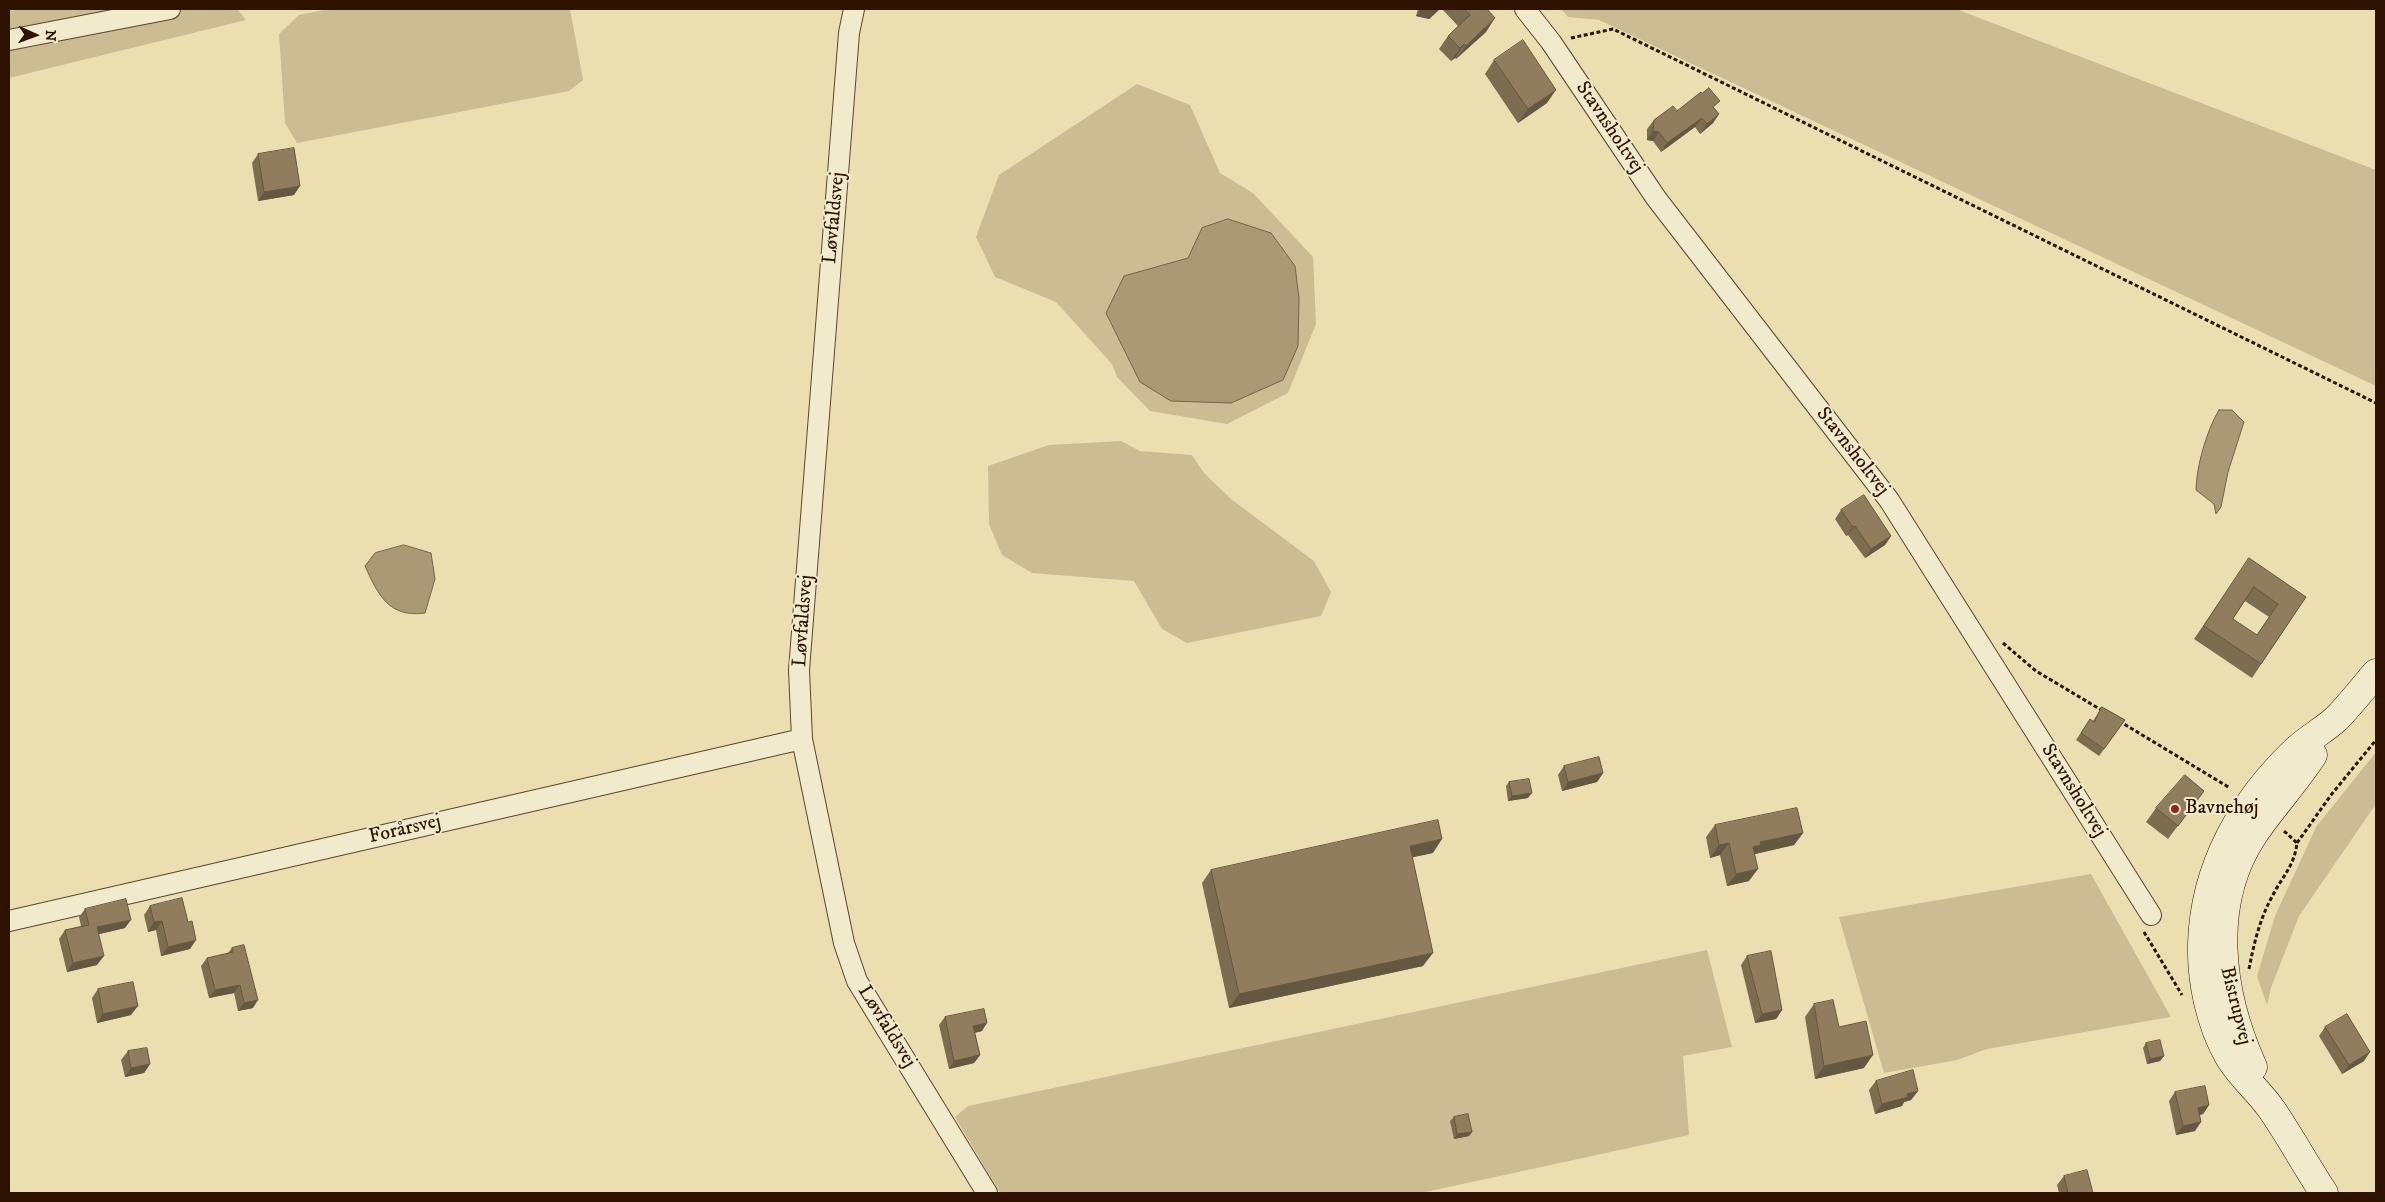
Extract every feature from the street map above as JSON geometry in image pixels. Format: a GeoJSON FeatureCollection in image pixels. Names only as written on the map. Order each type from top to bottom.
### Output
{"type":"FeatureCollection","features":[{"type":"Feature","properties":{"kind":"main road","name":"Bistrupvej"},"geometry":{"type":"LineString","coordinates":[[2324,1193],[2272,1109],[2248,1056],[2232,1011],[2225,982],[2222,952],[2224,921],[2232,884],[2253,835],[2309,761],[2336,718],[2376,673]]}},
{"type":"Feature","properties":{"kind":"street"},"geometry":{"type":"LineString","coordinates":[[9,40],[170,9]]}},
{"type":"Feature","properties":{"kind":"street","name":"Løvfaldsvej"},"geometry":{"type":"LineString","coordinates":[[854,9],[850,33],[799,670],[802,739],[844,943],[857,980],[987,1193]]}},
{"type":"Feature","properties":{"kind":"street","name":"Stavnsholtvej"},"geometry":{"type":"LineString","coordinates":[[1525,9],[1550,42],[1656,198],[1889,500],[2145,919]]}},
{"type":"Feature","properties":{"kind":"street","name":"Forårsvej"},"geometry":{"type":"LineString","coordinates":[[9,921],[802,739]]}},
{"type":"Feature","properties":{"kind":"path"},"geometry":{"type":"LineString","coordinates":[[1550,42],[1613,29],[2376,403]]}},
{"type":"Feature","properties":{"kind":"path"},"geometry":{"type":"LineString","coordinates":[[1999,638],[2036,671],[2103,712]]}},
{"type":"Feature","properties":{"kind":"path"},"geometry":{"type":"LineString","coordinates":[[2112,717],[2230,788]]}},
{"type":"Feature","properties":{"kind":"path"},"geometry":{"type":"LineString","coordinates":[[2248,975],[2255,937],[2272,896],[2295,859],[2297,843],[2331,795],[2376,740]]}},
{"type":"Feature","properties":{"kind":"path"},"geometry":{"type":"LineString","coordinates":[[2282,829],[2297,843]]}},
{"type":"Feature","properties":{"kind":"path"},"geometry":{"type":"LineString","coordinates":[[2145,919],[2186,1004]]}},
{"type":"Feature","properties":{"kind":"shaded area"},"geometry":{"type":"Polygon","coordinates":[[[20,9],[237,9],[246,20],[9,78],[9,11],[20,9]]]}},
{"type":"Feature","properties":{"kind":"shaded area"},"geometry":{"type":"Polygon","coordinates":[[[329,9],[570,9],[583,80],[569,91],[297,143],[285,123],[279,34],[299,15],[329,9]]]}},
{"type":"Feature","properties":{"kind":"shaded area"},"geometry":{"type":"Polygon","coordinates":[[[1561,9],[1956,9],[2376,170],[2376,386],[1599,20],[1568,17],[1561,9]]]}},
{"type":"Feature","properties":{"kind":"shaded area"},"geometry":{"type":"Polygon","coordinates":[[[1137,84],[1190,105],[1220,173],[1253,193],[1313,257],[1316,324],[1288,393],[1227,424],[1150,411],[1117,377],[1112,364],[1056,302],[995,277],[976,237],[999,175],[1137,84]]]}},
{"type":"Feature","properties":{"kind":"shaded area"},"geometry":{"type":"Polygon","coordinates":[[[1228,219],[1271,233],[1295,266],[1299,298],[1298,346],[1283,380],[1231,403],[1171,401],[1140,382],[1106,313],[1124,276],[1188,258],[1202,228],[1228,219]]]}},
{"type":"Feature","properties":{"kind":"shaded area"},"geometry":{"type":"Polygon","coordinates":[[[2219,410],[2232,410],[2244,422],[2228,472],[2221,507],[2216,514],[2214,504],[2196,490],[2196,481],[2210,427],[2219,410]]]}},
{"type":"Feature","properties":{"kind":"shaded area"},"geometry":{"type":"Polygon","coordinates":[[[1121,441],[1140,451],[1192,455],[1204,473],[1231,499],[1314,561],[1331,592],[1321,616],[1187,643],[1162,629],[1134,581],[1032,573],[1002,555],[989,524],[988,466],[1049,445],[1121,441]]]}},
{"type":"Feature","properties":{"kind":"shaded area"},"geometry":{"type":"Polygon","coordinates":[[[404,545],[431,553],[435,579],[425,613],[413,614],[402,612],[386,602],[380,595],[365,566],[375,553],[404,545]]]}},
{"type":"Feature","properties":{"kind":"shaded area"},"geometry":{"type":"Polygon","coordinates":[[[2376,752],[2376,804],[2299,916],[2271,988],[2267,1005],[2257,976],[2275,916],[2316,827],[2376,752]]]}},
{"type":"Feature","properties":{"kind":"shaded area"},"geometry":{"type":"Polygon","coordinates":[[[2091,874],[2171,1017],[1987,1049],[1957,1060],[1884,1073],[1839,917],[2091,874]]]}},
{"type":"Feature","properties":{"kind":"shaded area"},"geometry":{"type":"Polygon","coordinates":[[[1707,950],[1732,1047],[1683,1056],[1689,1135],[1421,1193],[1000,1193],[955,1117],[968,1106],[1707,950]]]}},
{"type":"Feature","properties":{"kind":"building"},"geometry":{"type":"Polygon","coordinates":[[[1464,9],[1487,9],[1495,18],[1466,46],[1464,44],[1460,48],[1448,36],[1470,15],[1464,9]]]}},
{"type":"Feature","properties":{"kind":"building"},"geometry":{"type":"Polygon","coordinates":[[[1523,40],[1556,90],[1528,109],[1494,60],[1523,40]]]}},
{"type":"Feature","properties":{"kind":"building"},"geometry":{"type":"Polygon","coordinates":[[[1709,88],[1720,101],[1713,107],[1719,114],[1707,124],[1702,118],[1667,143],[1659,132],[1653,131],[1654,120],[1673,106],[1677,111],[1709,88]]]}},
{"type":"Feature","properties":{"kind":"building"},"geometry":{"type":"Polygon","coordinates":[[[294,148],[300,186],[264,192],[258,154],[294,148]]]}},
{"type":"Feature","properties":{"kind":"building"},"geometry":{"type":"Polygon","coordinates":[[[1864,495],[1891,536],[1871,549],[1841,510],[1864,495]]]}},
{"type":"Feature","properties":{"kind":"building"},"geometry":{"type":"Polygon","coordinates":[[[2249,558],[2306,597],[2261,664],[2204,626],[2249,558]],[[2254,587],[2233,619],[2257,635],[2278,604],[2254,587]]]}},
{"type":"Feature","properties":{"kind":"building"},"geometry":{"type":"Polygon","coordinates":[[[2102,707],[2125,720],[2104,749],[2081,733],[2090,719],[2094,722],[2102,707]]]}},
{"type":"Feature","properties":{"kind":"building"},"geometry":{"type":"Polygon","coordinates":[[[1599,757],[1603,773],[1568,782],[1564,766],[1599,757]]]}},
{"type":"Feature","properties":{"kind":"building"},"geometry":{"type":"Polygon","coordinates":[[[2185,775],[2204,791],[2178,826],[2156,808],[2185,775]]]}},
{"type":"Feature","properties":{"kind":"building"},"geometry":{"type":"Polygon","coordinates":[[[1529,779],[1532,793],[1512,796],[1509,782],[1529,779]]]}},
{"type":"Feature","properties":{"kind":"building"},"geometry":{"type":"Polygon","coordinates":[[[1797,808],[1803,833],[1760,842],[1761,845],[1753,847],[1758,869],[1736,874],[1729,843],[1719,845],[1715,825],[1797,808]]]}},
{"type":"Feature","properties":{"kind":"building"},"geometry":{"type":"Polygon","coordinates":[[[1438,820],[1442,839],[1410,846],[1433,953],[1239,994],[1211,870],[1438,820]]]}},
{"type":"Feature","properties":{"kind":"building"},"geometry":{"type":"Polygon","coordinates":[[[182,898],[188,922],[192,921],[196,940],[168,947],[162,921],[154,922],[150,906],[182,898]]]}},
{"type":"Feature","properties":{"kind":"building"},"geometry":{"type":"Polygon","coordinates":[[[126,899],[131,920],[97,927],[104,956],[73,963],[65,930],[89,925],[85,909],[126,899]]]}},
{"type":"Feature","properties":{"kind":"building"},"geometry":{"type":"Polygon","coordinates":[[[244,945],[258,1000],[244,1003],[240,985],[215,990],[207,958],[233,952],[232,948],[244,945]]]}},
{"type":"Feature","properties":{"kind":"building"},"geometry":{"type":"Polygon","coordinates":[[[1771,951],[1782,1010],[1762,1014],[1747,956],[1771,951]]]}},
{"type":"Feature","properties":{"kind":"building"},"geometry":{"type":"Polygon","coordinates":[[[133,982],[138,1006],[103,1014],[98,989],[133,982]]]}},
{"type":"Feature","properties":{"kind":"building"},"geometry":{"type":"Polygon","coordinates":[[[1833,1000],[1839,1027],[1866,1021],[1873,1055],[1824,1066],[1814,1004],[1833,1000]]]}},
{"type":"Feature","properties":{"kind":"building"},"geometry":{"type":"Polygon","coordinates":[[[984,1009],[987,1023],[973,1026],[980,1055],[954,1061],[945,1017],[984,1009]]]}},
{"type":"Feature","properties":{"kind":"building"},"geometry":{"type":"Polygon","coordinates":[[[2347,1014],[2370,1052],[2349,1065],[2325,1027],[2347,1014]]]}},
{"type":"Feature","properties":{"kind":"building"},"geometry":{"type":"Polygon","coordinates":[[[2160,1040],[2164,1056],[2150,1059],[2146,1043],[2160,1040]]]}},
{"type":"Feature","properties":{"kind":"building"},"geometry":{"type":"Polygon","coordinates":[[[147,1048],[150,1064],[131,1068],[128,1051],[147,1048]]]}},
{"type":"Feature","properties":{"kind":"building"},"geometry":{"type":"Polygon","coordinates":[[[1913,1070],[1918,1091],[1907,1094],[1908,1097],[1882,1104],[1876,1081],[1913,1070]]]}},
{"type":"Feature","properties":{"kind":"building"},"geometry":{"type":"Polygon","coordinates":[[[2205,1086],[2209,1105],[2198,1108],[2201,1122],[2183,1126],[2175,1092],[2205,1086]]]}},
{"type":"Feature","properties":{"kind":"building"},"geometry":{"type":"Polygon","coordinates":[[[1468,1114],[1472,1132],[1457,1134],[1454,1117],[1468,1114]]]}},
{"type":"Feature","properties":{"kind":"building"},"geometry":{"type":"Polygon","coordinates":[[[2087,1170],[2093,1193],[2068,1193],[2064,1176],[2087,1170]]]}},
{"type":"Feature","properties":{"kind":"place","name":"Bavnehøj"},"geometry":{"type":"Point","coordinates":[2175,809]}}]}
